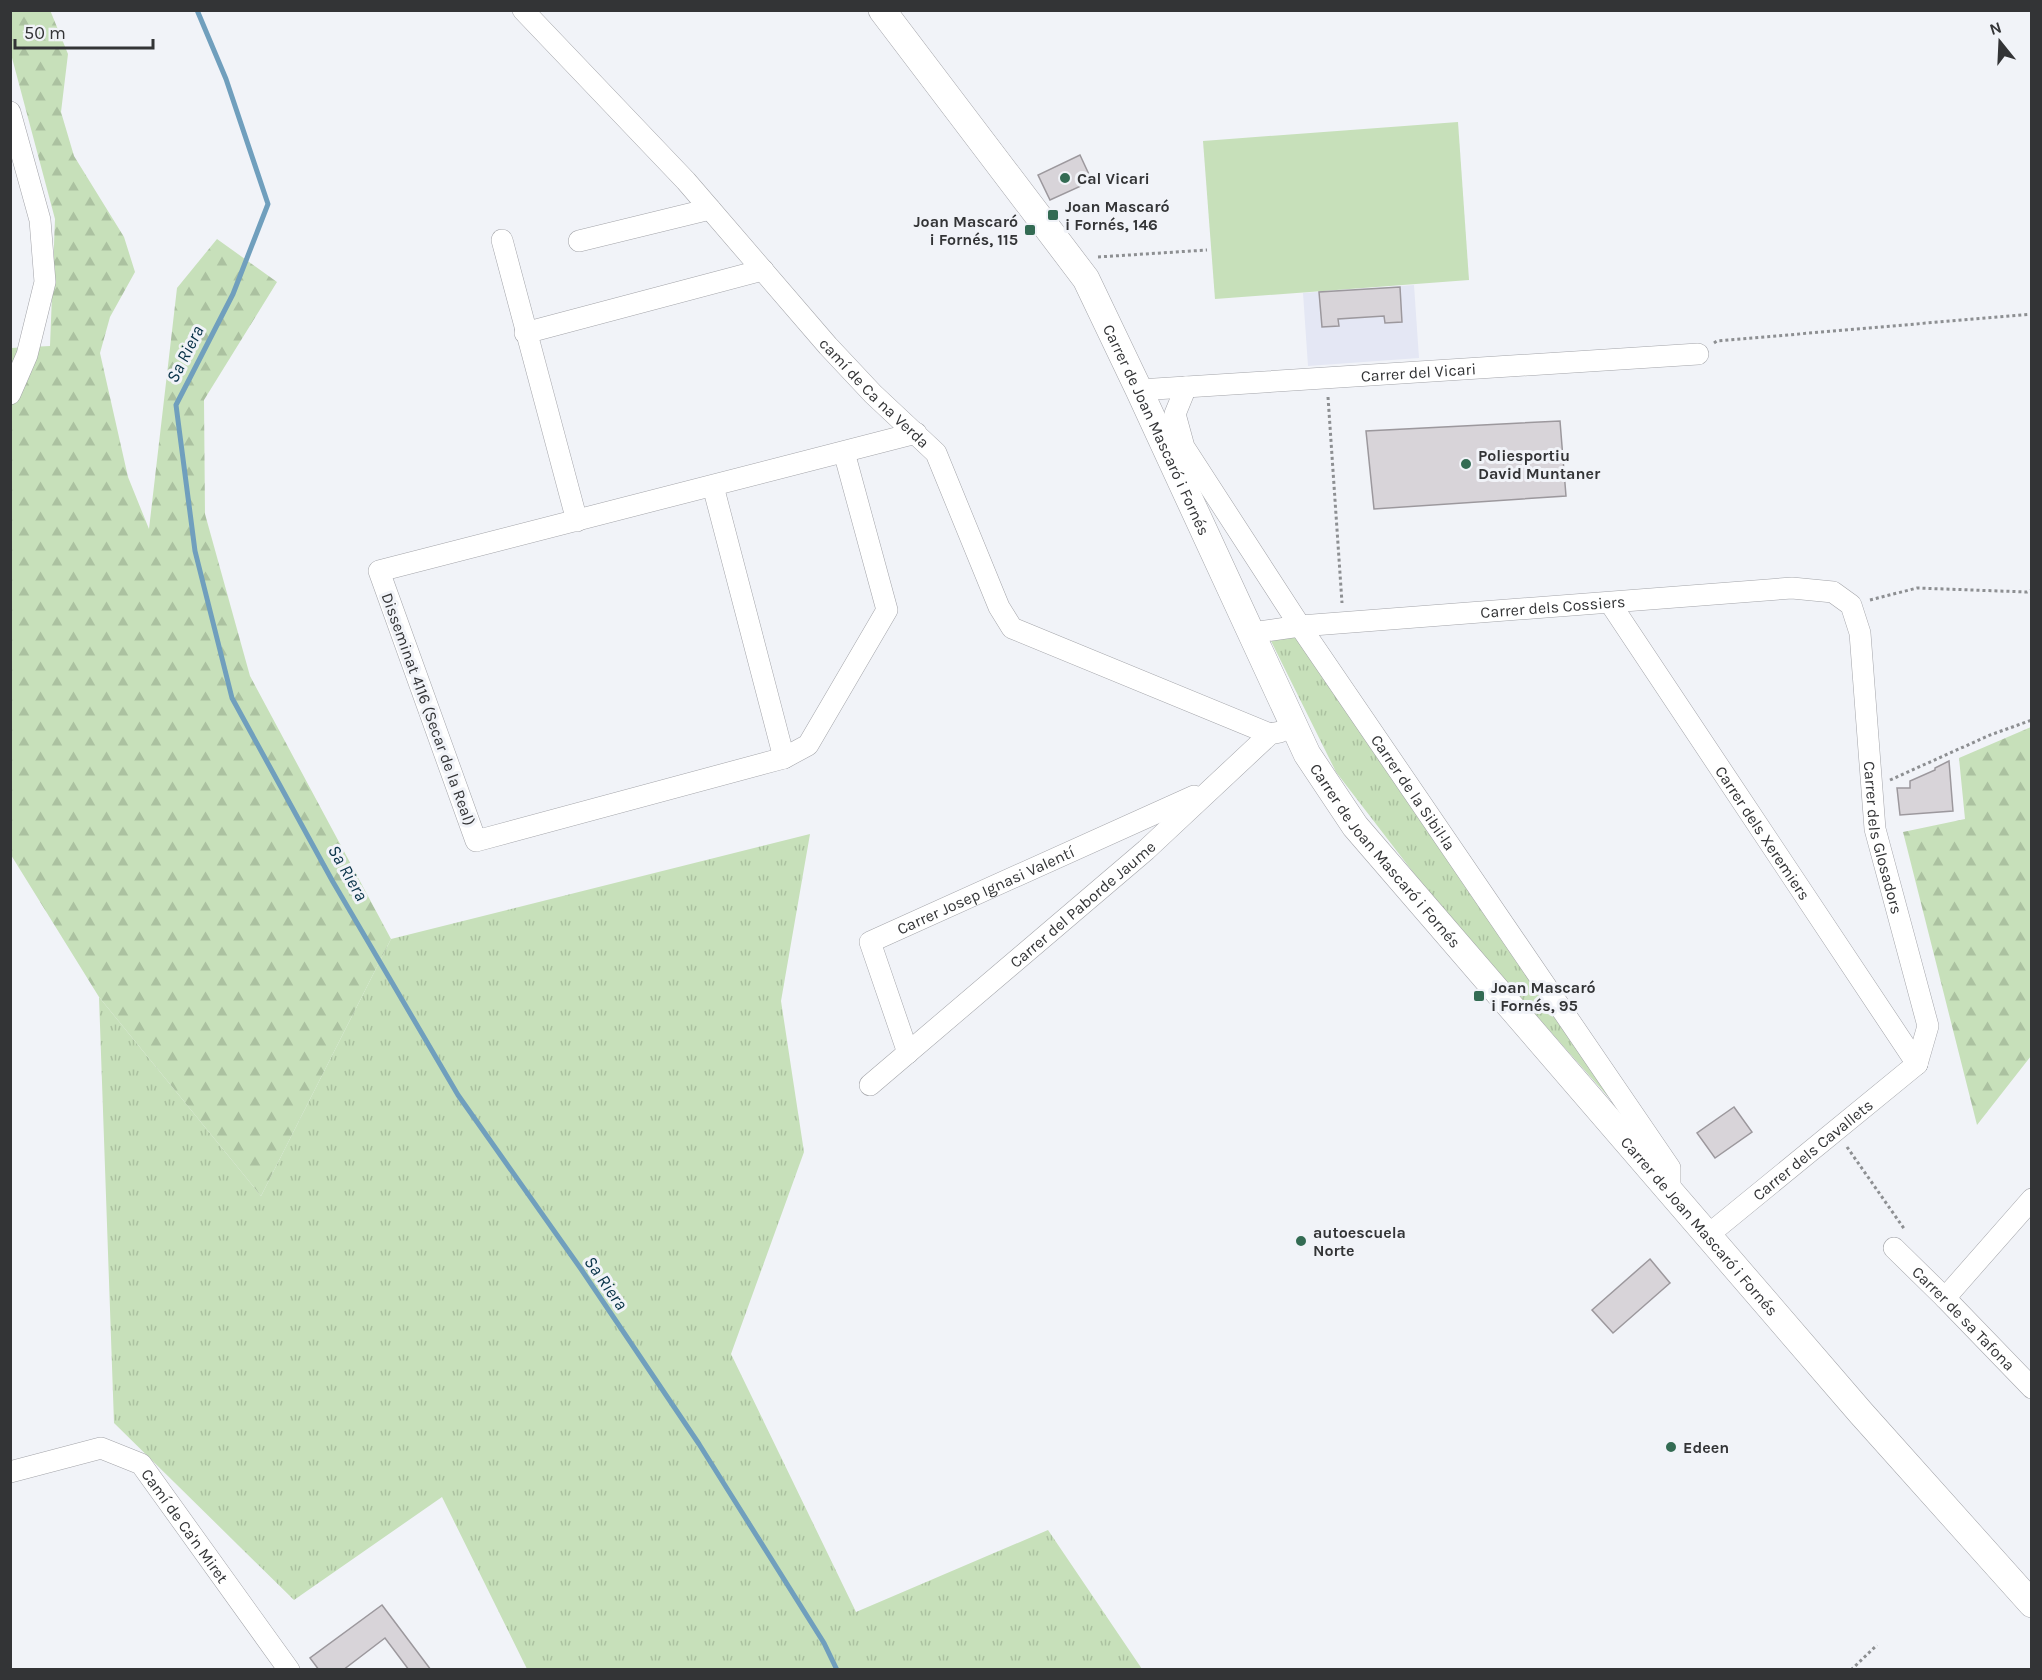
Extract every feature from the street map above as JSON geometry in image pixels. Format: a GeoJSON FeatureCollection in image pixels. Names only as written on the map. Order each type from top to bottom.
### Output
{"type":"FeatureCollection","features":[{"type":"Feature","properties":{"kind":"street","name":"camí de Ca na Verda"},"geometry":{"type":"LineString","coordinates":[[523,10],[710,208],[828,346],[873,394],[936,453],[999,607],[1012,628],[1282,731]]}},
{"type":"Feature","properties":{"kind":"street","name":"Carrer de Joan Mascaró i Fornés"},"geometry":{"type":"LineString","coordinates":[[882,10],[1086,279],[1251,633],[1282,731],[1306,754],[1355,826],[1861,1413],[2031,1604]]}},
{"type":"Feature","properties":{"kind":"street"},"geometry":{"type":"LineString","coordinates":[[10,112],[40,220],[45,282],[27,355],[10,394]]}},
{"type":"Feature","properties":{"kind":"street"},"geometry":{"type":"LineString","coordinates":[[579,241],[710,208]]}},
{"type":"Feature","properties":{"kind":"street"},"geometry":{"type":"LineString","coordinates":[[502,240],[577,521]]}},
{"type":"Feature","properties":{"kind":"street"},"geometry":{"type":"LineString","coordinates":[[525,333],[764,270]]}},
{"type":"Feature","properties":{"kind":"street","name":"Carrer del Vicari"},"geometry":{"type":"LineString","coordinates":[[1139,390],[1698,354]]}},
{"type":"Feature","properties":{"kind":"street","name":"Carrer de la Sibil·la"},"geometry":{"type":"LineString","coordinates":[[1186,387],[1175,414],[1184,447],[1300,626],[1671,1167],[1670,1192]]}},
{"type":"Feature","properties":{"kind":"street","name":"Disseminat 4116 (Secar de la Real)"},"geometry":{"type":"LineString","coordinates":[[844,452],[887,610],[808,745],[784,758],[476,841],[379,571],[916,433]]}},
{"type":"Feature","properties":{"kind":"street"},"geometry":{"type":"LineString","coordinates":[[713,486],[784,758]]}},
{"type":"Feature","properties":{"kind":"street","name":"Carrer dels Cossiers"},"geometry":{"type":"LineString","coordinates":[[1251,633],[1300,626],[1792,588],[1833,592],[1851,605]]}},
{"type":"Feature","properties":{"kind":"street","name":"Carrer dels Xeremiers"},"geometry":{"type":"LineString","coordinates":[[1610,603],[1917,1064]]}},
{"type":"Feature","properties":{"kind":"street","name":"Carrer dels Glosadors"},"geometry":{"type":"LineString","coordinates":[[1851,605],[1860,633],[1875,829],[1928,1026],[1917,1064]]}},
{"type":"Feature","properties":{"kind":"street","name":"Carrer del Paborde Jaume"},"geometry":{"type":"LineString","coordinates":[[870,1085],[1146,850],[1208,789],[1282,731]]}},
{"type":"Feature","properties":{"kind":"street","name":"Carrer Josep Ignasi Valentí"},"geometry":{"type":"LineString","coordinates":[[908,1053],[870,942],[1208,789]]}},
{"type":"Feature","properties":{"kind":"street","name":"Carrer dels Cavallets"},"geometry":{"type":"LineString","coordinates":[[1708,1235],[1917,1064]]}},
{"type":"Feature","properties":{"kind":"street"},"geometry":{"type":"LineString","coordinates":[[1945,1298],[2031,1199]]}},
{"type":"Feature","properties":{"kind":"street","name":"Carrer de sa Tafona"},"geometry":{"type":"LineString","coordinates":[[1894,1248],[2031,1388]]}},
{"type":"Feature","properties":{"kind":"street","name":"Camí de Ca'n Miret"},"geometry":{"type":"LineString","coordinates":[[10,1472],[101,1448],[141,1464],[289,1670]]}},
{"type":"Feature","properties":{"kind":"path"},"geometry":{"type":"LineString","coordinates":[[1071,259],[1207,250]]}},
{"type":"Feature","properties":{"kind":"path"},"geometry":{"type":"LineString","coordinates":[[1698,354],[1717,341],[2031,314]]}},
{"type":"Feature","properties":{"kind":"path"},"geometry":{"type":"LineString","coordinates":[[1327,378],[1343,623]]}},
{"type":"Feature","properties":{"kind":"path"},"geometry":{"type":"LineString","coordinates":[[1851,605],[1917,588],[1984,592],[2027,592],[2031,590]]}},
{"type":"Feature","properties":{"kind":"path"},"geometry":{"type":"LineString","coordinates":[[1872,788],[1990,735],[2031,720]]}},
{"type":"Feature","properties":{"kind":"path"},"geometry":{"type":"LineString","coordinates":[[1836,1131],[1906,1233],[1894,1248]]}},
{"type":"Feature","properties":{"kind":"path"},"geometry":{"type":"LineString","coordinates":[[1851,1670],[1877,1645]]}},
{"type":"Feature","properties":{"kind":"shaded area"},"geometry":{"type":"Polygon","coordinates":[[[1414,285],[1419,358],[1308,366],[1303,293],[1414,285]]]}},
{"type":"Feature","properties":{"kind":"green space"},"geometry":{"type":"Polygon","coordinates":[[[50,10],[68,54],[61,112],[74,156],[124,237],[135,272],[110,317],[100,353],[128,477],[149,529],[177,288],[217,239],[277,282],[204,400],[205,514],[250,676],[391,939],[261,1196],[99,997],[11,855],[11,348],[50,346],[55,219],[11,54],[10,11],[50,10]]]}},
{"type":"Feature","properties":{"kind":"green space"},"geometry":{"type":"Polygon","coordinates":[[[1458,122],[1469,280],[1215,299],[1203,141],[1458,122]]]}},
{"type":"Feature","properties":{"kind":"green space"},"geometry":{"type":"Polygon","coordinates":[[[1299,633],[1633,1125],[1436,902],[1336,772],[1268,635],[1299,633]]]}},
{"type":"Feature","properties":{"kind":"green space"},"geometry":{"type":"Polygon","coordinates":[[[2031,727],[2031,1056],[1977,1125],[1903,832],[1965,819],[1959,758],[2031,727]]]}},
{"type":"Feature","properties":{"kind":"green space"},"geometry":{"type":"Polygon","coordinates":[[[810,834],[781,1001],[804,1152],[731,1354],[856,1612],[1048,1530],[1142,1669],[527,1669],[442,1497],[294,1600],[114,1423],[99,997],[261,1196],[391,939],[810,834]]]}},
{"type":"Feature","properties":{"kind":"building","name":"Cal Vicari"},"geometry":{"type":"Polygon","coordinates":[[[1080,155],[1092,181],[1050,200],[1038,175],[1080,155]]]}},
{"type":"Feature","properties":{"kind":"building"},"geometry":{"type":"Polygon","coordinates":[[[1400,287],[1402,322],[1385,323],[1384,316],[1338,319],[1339,326],[1322,327],[1319,292],[1400,287]]]}},
{"type":"Feature","properties":{"kind":"building","name":"Poliesportiu David Muntaner"},"geometry":{"type":"Polygon","coordinates":[[[1560,421],[1566,496],[1374,509],[1366,431],[1560,421]]]}},
{"type":"Feature","properties":{"kind":"building"},"geometry":{"type":"Polygon","coordinates":[[[1949,761],[1953,811],[1900,815],[1897,788],[1910,788],[1910,781],[1949,761]]]}},
{"type":"Feature","properties":{"kind":"building"},"geometry":{"type":"Polygon","coordinates":[[[1734,1107],[1752,1132],[1715,1158],[1697,1133],[1734,1107]]]}},
{"type":"Feature","properties":{"kind":"building"},"geometry":{"type":"Polygon","coordinates":[[[1650,1259],[1670,1283],[1613,1333],[1592,1310],[1650,1259]]]}},
{"type":"Feature","properties":{"kind":"building"},"geometry":{"type":"Polygon","coordinates":[[[382,1605],[431,1670],[409,1670],[385,1638],[343,1670],[319,1670],[310,1658],[382,1605]]]}},
{"type":"Feature","properties":{"kind":"waterway","name":"Sa Riera"},"geometry":{"type":"LineString","coordinates":[[197,10],[226,79],[268,204],[233,294],[176,405],[195,551],[232,698],[333,882],[458,1095],[581,1269],[699,1444],[824,1643],[837,1670]]}},
{"type":"Feature","properties":{"kind":"place","name":"Cal Vicari"},"geometry":{"type":"Point","coordinates":[1065,178]}},
{"type":"Feature","properties":{"kind":"place","name":"Joan Mascaró i Fornés, 146"},"geometry":{"type":"Point","coordinates":[1053,215]}},
{"type":"Feature","properties":{"kind":"place","name":"Joan Mascaró i Fornés, 115"},"geometry":{"type":"Point","coordinates":[1030,230]}},
{"type":"Feature","properties":{"kind":"place","name":"Poliesportiu David Muntaner"},"geometry":{"type":"Point","coordinates":[1466,464]}},
{"type":"Feature","properties":{"kind":"place","name":"Joan Mascaró i Fornés, 95"},"geometry":{"type":"Point","coordinates":[1479,996]}},
{"type":"Feature","properties":{"kind":"place","name":"autoescuela Norte"},"geometry":{"type":"Point","coordinates":[1301,1241]}},
{"type":"Feature","properties":{"kind":"place","name":"Edeen"},"geometry":{"type":"Point","coordinates":[1671,1447]}}]}
